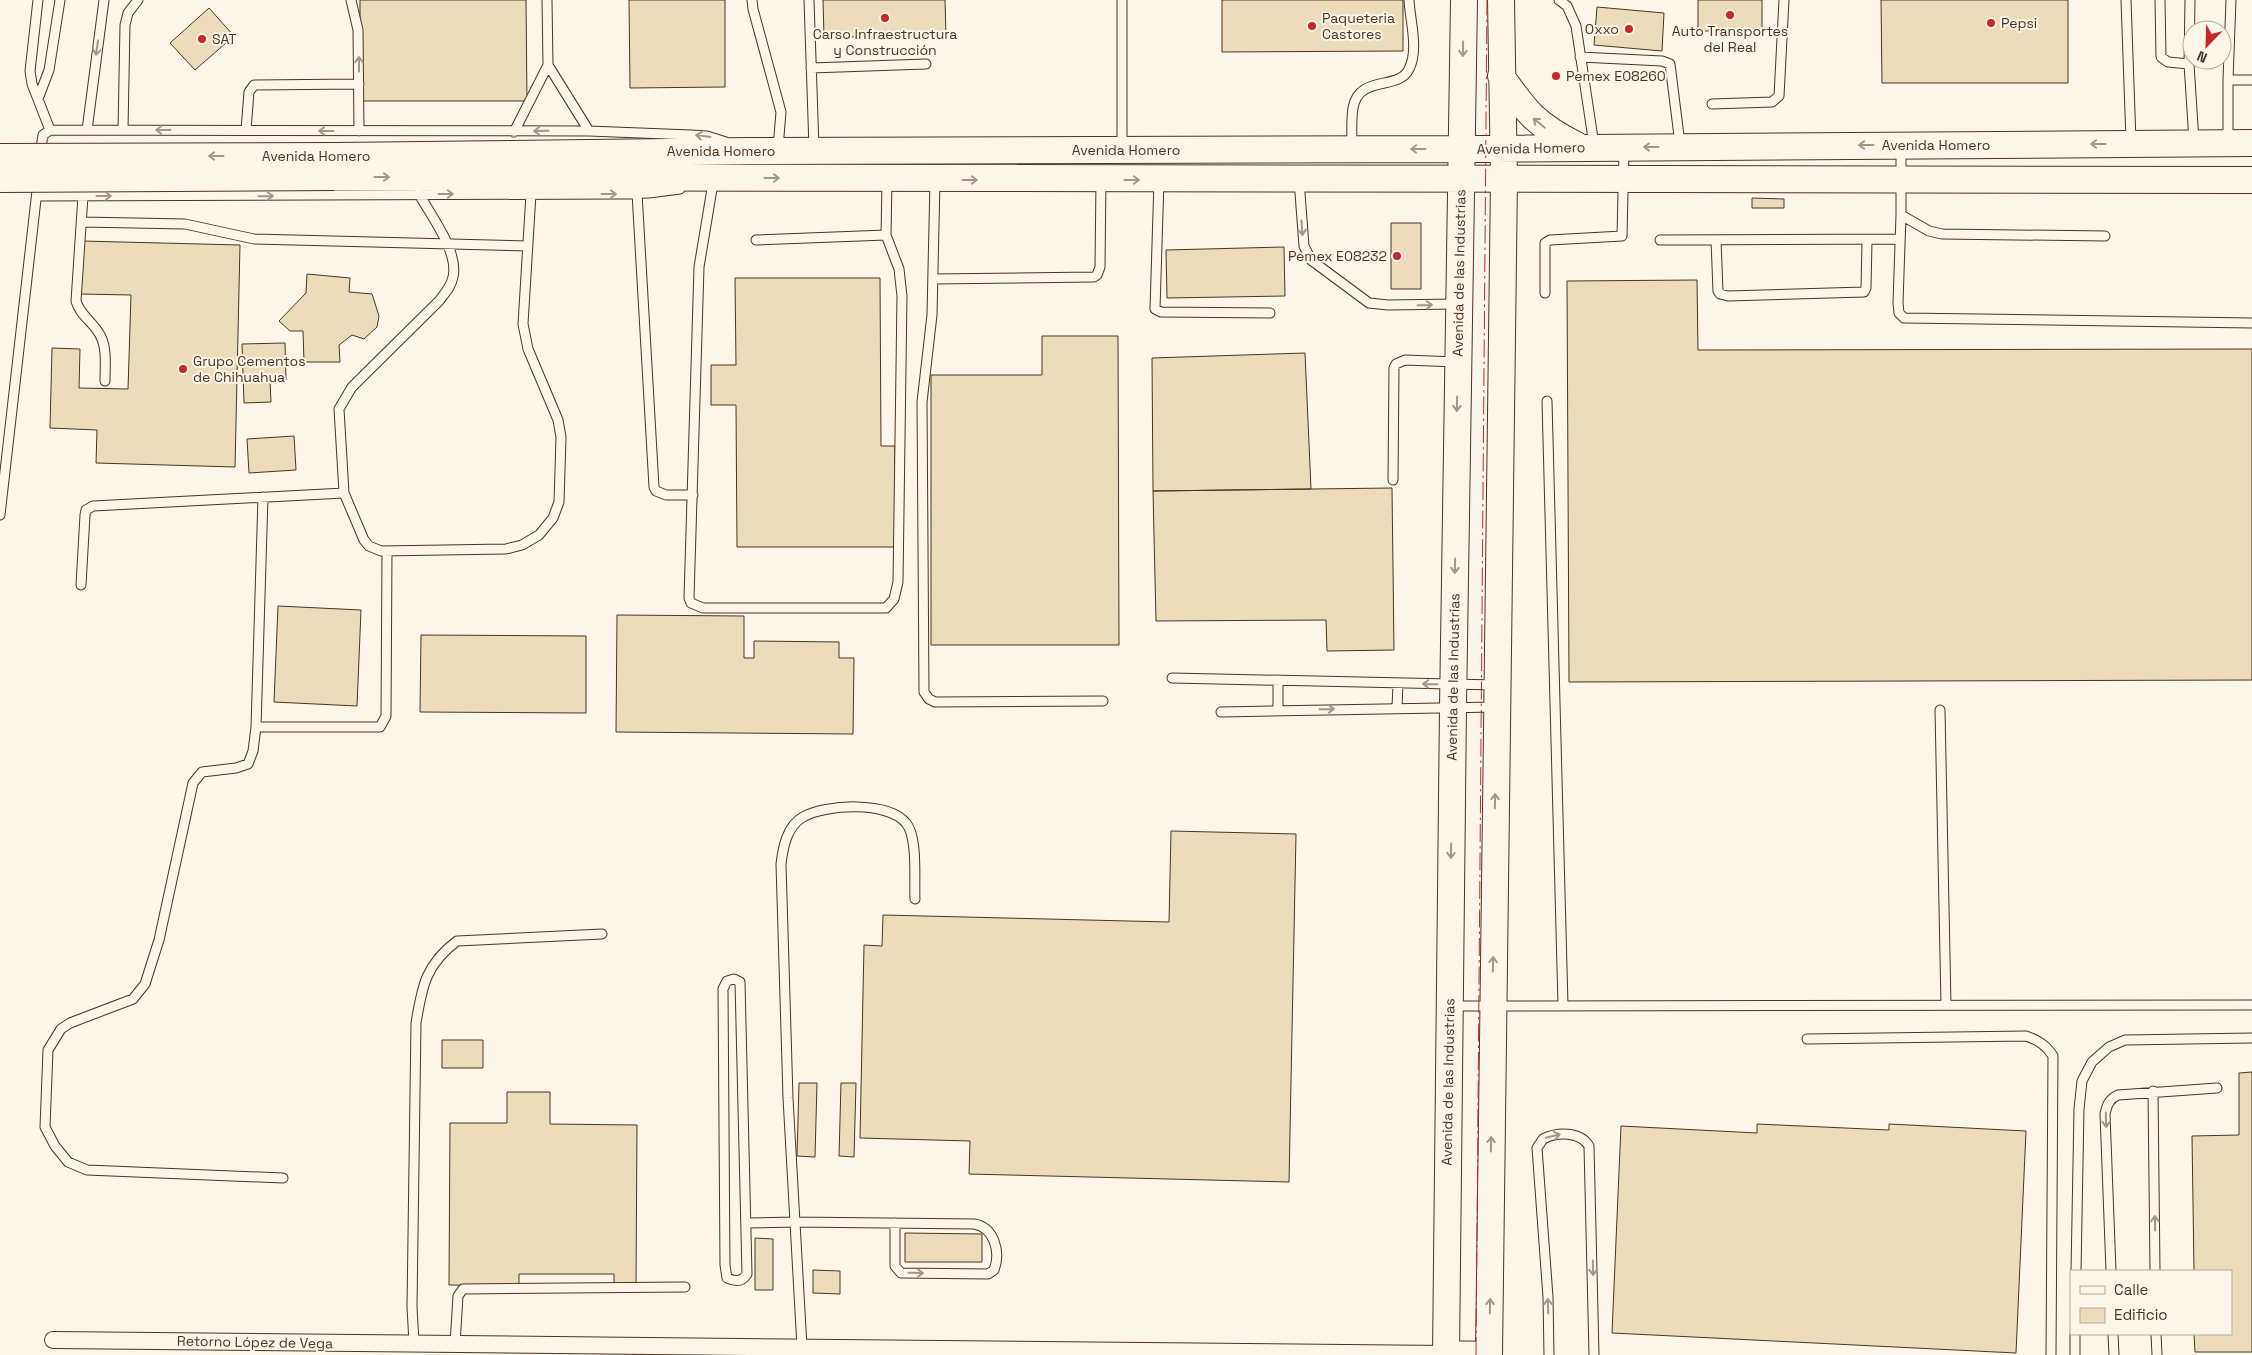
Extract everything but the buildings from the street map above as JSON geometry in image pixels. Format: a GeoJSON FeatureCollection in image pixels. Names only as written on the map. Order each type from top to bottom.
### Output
{"type":"FeatureCollection","features":[{"type":"Feature","properties":{"kind":"main road","name":"Avenida de las Industrias"},"geometry":{"type":"LineString","coordinates":[[1446,1354],[1458,304],[1464,0]]}},
{"type":"Feature","properties":{"kind":"main road"},"geometry":{"type":"LineString","coordinates":[[1446,1354],[1489,1355],[1504,180],[1501,0]]}},
{"type":"Feature","properties":{"kind":"main road"},"geometry":{"type":"LineString","coordinates":[[1501,76],[1527,112],[1554,134],[1588,147]]}},
{"type":"Feature","properties":{"kind":"main road","name":"Avenida Homero"},"geometry":{"type":"LineString","coordinates":[[0,179],[750,151],[1352,150],[2240,143]]}},
{"type":"Feature","properties":{"kind":"main road","name":"Avenida Homero"},"geometry":{"type":"LineString","coordinates":[[0,157],[742,178],[1101,180],[2252,180]]}},
{"type":"Feature","properties":{"kind":"street","name":"Retorno López de Vega"},"geometry":{"type":"LineString","coordinates":[[53,1340],[802,1347],[1082,1353],[1446,1354]]}},
{"type":"Feature","properties":{"kind":"lane"},"geometry":{"type":"LineString","coordinates":[[38,0],[30,71],[32,84],[50,130]]}},
{"type":"Feature","properties":{"kind":"lane"},"geometry":{"type":"LineString","coordinates":[[38,99],[49,70],[60,0]]}},
{"type":"Feature","properties":{"kind":"lane"},"geometry":{"type":"LineString","coordinates":[[87,130],[104,0]]}},
{"type":"Feature","properties":{"kind":"lane"},"geometry":{"type":"LineString","coordinates":[[123,130],[125,25],[128,13],[138,0]]}},
{"type":"Feature","properties":{"kind":"lane"},"geometry":{"type":"LineString","coordinates":[[351,0],[358,30],[359,131]]}},
{"type":"Feature","properties":{"kind":"lane"},"geometry":{"type":"LineString","coordinates":[[514,132],[548,65],[547,0]]}},
{"type":"Feature","properties":{"kind":"lane"},"geometry":{"type":"LineString","coordinates":[[752,0],[752,8],[781,112],[778,151]]}},
{"type":"Feature","properties":{"kind":"lane"},"geometry":{"type":"LineString","coordinates":[[809,0],[814,150]]}},
{"type":"Feature","properties":{"kind":"lane"},"geometry":{"type":"LineString","coordinates":[[1122,0],[1122,150]]}},
{"type":"Feature","properties":{"kind":"lane"},"geometry":{"type":"LineString","coordinates":[[1352,150],[1353,107],[1358,97],[1370,86],[1402,78],[1409,70],[1414,54],[1409,0]]}},
{"type":"Feature","properties":{"kind":"lane"},"geometry":{"type":"LineString","coordinates":[[1559,0],[1567,6],[1573,15],[1580,57],[1588,147]]}},
{"type":"Feature","properties":{"kind":"lane"},"geometry":{"type":"LineString","coordinates":[[1712,104],[1772,102],[1780,96],[1784,0]]}},
{"type":"Feature","properties":{"kind":"lane"},"geometry":{"type":"LineString","coordinates":[[2126,0],[2131,144]]}},
{"type":"Feature","properties":{"kind":"lane"},"geometry":{"type":"LineString","coordinates":[[2160,0],[2161,57],[2168,62],[2182,63]]}},
{"type":"Feature","properties":{"kind":"lane"},"geometry":{"type":"LineString","coordinates":[[2190,0],[2190,20]]}},
{"type":"Feature","properties":{"kind":"lane"},"geometry":{"type":"LineString","coordinates":[[2231,0],[2228,80],[2240,143]]}},
{"type":"Feature","properties":{"kind":"lane"},"geometry":{"type":"LineString","coordinates":[[1580,57],[1662,61],[1670,64],[1680,147]]}},
{"type":"Feature","properties":{"kind":"lane"},"geometry":{"type":"LineString","coordinates":[[811,68],[926,64]]}},
{"type":"Feature","properties":{"kind":"lane"},"geometry":{"type":"LineString","coordinates":[[548,65],[589,131]]}},
{"type":"Feature","properties":{"kind":"lane"},"geometry":{"type":"LineString","coordinates":[[2189,70],[2194,144]]}},
{"type":"Feature","properties":{"kind":"lane"},"geometry":{"type":"LineString","coordinates":[[2228,80],[2252,80]]}},
{"type":"Feature","properties":{"kind":"lane"},"geometry":{"type":"LineString","coordinates":[[246,130],[249,92],[254,85],[359,84]]}},
{"type":"Feature","properties":{"kind":"lane"},"geometry":{"type":"LineString","coordinates":[[0,514],[38,196],[42,140],[43,135],[50,130],[589,131],[706,136],[750,151]]}},
{"type":"Feature","properties":{"kind":"lane"},"geometry":{"type":"LineString","coordinates":[[1901,145],[1902,215],[1898,303],[1899,313],[1904,318],[2252,323]]}},
{"type":"Feature","properties":{"kind":"lane"},"geometry":{"type":"LineString","coordinates":[[1545,293],[1545,243],[1550,240],[1622,236],[1624,147]]}},
{"type":"Feature","properties":{"kind":"lane"},"geometry":{"type":"LineString","coordinates":[[38,196],[637,194],[742,178]]}},
{"type":"Feature","properties":{"kind":"lane"},"geometry":{"type":"LineString","coordinates":[[713,183],[699,267],[688,598],[696,606],[712,608],[886,608],[890,606],[897,591],[898,582],[902,296],[899,270],[886,235],[887,179]]}},
{"type":"Feature","properties":{"kind":"lane"},"geometry":{"type":"LineString","coordinates":[[935,179],[932,315],[922,402],[924,692],[928,699],[935,702],[1103,701]]}},
{"type":"Feature","properties":{"kind":"lane"},"geometry":{"type":"LineString","coordinates":[[933,279],[1094,277],[1100,267],[1101,180]]}},
{"type":"Feature","properties":{"kind":"lane"},"geometry":{"type":"LineString","coordinates":[[1158,180],[1155,308],[1161,312],[1270,313]]}},
{"type":"Feature","properties":{"kind":"lane"},"geometry":{"type":"LineString","coordinates":[[1299,180],[1304,246],[1311,260],[1369,303],[1388,305],[1458,304]]}},
{"type":"Feature","properties":{"kind":"lane"},"geometry":{"type":"LineString","coordinates":[[419,194],[448,245],[454,267],[450,288],[352,387],[339,409],[344,493],[364,540],[375,549],[387,551],[506,549],[522,545],[538,535],[547,527],[557,510],[559,502],[561,437],[558,420],[524,335],[530,194]]}},
{"type":"Feature","properties":{"kind":"lane"},"geometry":{"type":"LineString","coordinates":[[637,194],[654,487],[656,491],[666,495],[692,495]]}},
{"type":"Feature","properties":{"kind":"lane"},"geometry":{"type":"LineString","coordinates":[[83,196],[76,301],[80,311],[102,337],[106,380]]}},
{"type":"Feature","properties":{"kind":"lane"},"geometry":{"type":"LineString","coordinates":[[1902,215],[1929,231],[1942,234],[2106,236]]}},
{"type":"Feature","properties":{"kind":"lane"},"geometry":{"type":"LineString","coordinates":[[82,222],[184,224],[254,239],[528,246]]}},
{"type":"Feature","properties":{"kind":"lane"},"geometry":{"type":"LineString","coordinates":[[756,240],[886,235]]}},
{"type":"Feature","properties":{"kind":"lane"},"geometry":{"type":"LineString","coordinates":[[1660,240],[1900,239]]}},
{"type":"Feature","properties":{"kind":"lane"},"geometry":{"type":"LineString","coordinates":[[1716,240],[1718,291],[1720,294],[1728,296],[1861,294],[1866,288],[1867,240]]}},
{"type":"Feature","properties":{"kind":"lane"},"geometry":{"type":"LineString","coordinates":[[1393,480],[1394,368],[1396,364],[1405,360],[1458,362]]}},
{"type":"Feature","properties":{"kind":"lane"},"geometry":{"type":"LineString","coordinates":[[1547,401],[1563,1005]]}},
{"type":"Feature","properties":{"kind":"lane"},"geometry":{"type":"LineString","coordinates":[[81,585],[85,515],[88,507],[344,493]]}},
{"type":"Feature","properties":{"kind":"lane"},"geometry":{"type":"LineString","coordinates":[[264,497],[256,727],[253,751],[248,764],[236,768],[202,772],[193,782],[159,940],[145,984],[133,999],[70,1023],[61,1029],[48,1050],[46,1127],[55,1146],[68,1162],[87,1170],[283,1178]]}},
{"type":"Feature","properties":{"kind":"lane"},"geometry":{"type":"LineString","coordinates":[[256,727],[380,727],[383,724],[386,716],[387,551]]}},
{"type":"Feature","properties":{"kind":"lane"},"geometry":{"type":"LineString","coordinates":[[1172,678],[1398,683],[1453,696],[1496,696]]}},
{"type":"Feature","properties":{"kind":"lane"},"geometry":{"type":"LineString","coordinates":[[1278,680],[1278,710]]}},
{"type":"Feature","properties":{"kind":"lane"},"geometry":{"type":"LineString","coordinates":[[1397,708],[1398,683]]}},
{"type":"Feature","properties":{"kind":"lane"},"geometry":{"type":"LineString","coordinates":[[1221,712],[1397,708],[1453,696],[1496,696]]}},
{"type":"Feature","properties":{"kind":"lane"},"geometry":{"type":"LineString","coordinates":[[1940,710],[1946,1005]]}},
{"type":"Feature","properties":{"kind":"lane"},"geometry":{"type":"LineString","coordinates":[[802,1347],[788,1098],[781,864],[785,841],[792,829],[803,817],[835,807],[862,807],[890,813],[906,822],[913,836],[915,898]]}},
{"type":"Feature","properties":{"kind":"lane"},"geometry":{"type":"LineString","coordinates":[[414,1343],[412,1307],[416,1023],[421,991],[431,969],[442,953],[457,941],[602,934]]}},
{"type":"Feature","properties":{"kind":"lane"},"geometry":{"type":"LineString","coordinates":[[734,979],[740,982],[746,1223],[747,1274],[744,1279],[738,1282],[727,1278],[725,1265],[723,989],[727,981],[734,979]]}},
{"type":"Feature","properties":{"kind":"lane"},"geometry":{"type":"LineString","coordinates":[[1449,1006],[2252,1005]]}},
{"type":"Feature","properties":{"kind":"lane"},"geometry":{"type":"LineString","coordinates":[[1806,1039],[2026,1036],[2037,1040],[2048,1048],[2053,1056],[2051,1355]]}},
{"type":"Feature","properties":{"kind":"lane"},"geometry":{"type":"LineString","coordinates":[[2076,1270],[2079,1109],[2082,1081],[2092,1062],[2109,1047],[2125,1040],[2252,1038]]}},
{"type":"Feature","properties":{"kind":"lane"},"geometry":{"type":"LineString","coordinates":[[2111,1270],[2106,1105],[2112,1098],[2118,1095],[2153,1091],[2217,1088]]}},
{"type":"Feature","properties":{"kind":"lane"},"geometry":{"type":"LineString","coordinates":[[2153,1091],[2156,1270]]}},
{"type":"Feature","properties":{"kind":"lane"},"geometry":{"type":"LineString","coordinates":[[1549,1355],[1548,1297],[1537,1148],[1543,1139],[1565,1134],[1581,1138],[1589,1146],[1594,1355]]}},
{"type":"Feature","properties":{"kind":"lane"},"geometry":{"type":"LineString","coordinates":[[746,1223],[795,1222],[980,1225],[986,1228],[995,1241],[994,1270],[988,1274],[901,1273],[895,1266],[894,1224]]}},
{"type":"Feature","properties":{"kind":"lane"},"geometry":{"type":"LineString","coordinates":[[455,1344],[458,1296],[464,1289],[685,1287]]}},
{"type":"Feature","properties":{"kind":"lane"},"geometry":{"type":"LineString","coordinates":[[2075,1335],[2075,1355]]}},
{"type":"Feature","properties":{"kind":"lane"},"geometry":{"type":"LineString","coordinates":[[2113,1335],[2114,1355]]}},
{"type":"Feature","properties":{"kind":"lane"},"geometry":{"type":"LineString","coordinates":[[2156,1335],[2157,1355]]}},
{"type":"Feature","properties":{"kind":"power"},"geometry":{"type":"LineString","coordinates":[[1476,1355],[1487,0]]}},
{"type":"Feature","properties":{"kind":"place","name":"Auto Transportes del Real"},"geometry":{"type":"Point","coordinates":[1730,15]}},
{"type":"Feature","properties":{"kind":"place","name":"Carso Infraestructura y Construcción"},"geometry":{"type":"Point","coordinates":[885,18]}},
{"type":"Feature","properties":{"kind":"place","name":"Pepsi"},"geometry":{"type":"Point","coordinates":[1991,23]}},
{"type":"Feature","properties":{"kind":"place","name":"Paqueteria Castores"},"geometry":{"type":"Point","coordinates":[1312,26]}},
{"type":"Feature","properties":{"kind":"place","name":"Oxxo"},"geometry":{"type":"Point","coordinates":[1629,29]}},
{"type":"Feature","properties":{"kind":"place","name":"SAT"},"geometry":{"type":"Point","coordinates":[202,39]}},
{"type":"Feature","properties":{"kind":"place","name":"Pemex E08260"},"geometry":{"type":"Point","coordinates":[1556,76]}},
{"type":"Feature","properties":{"kind":"place","name":"Pemex E08232"},"geometry":{"type":"Point","coordinates":[1397,256]}},
{"type":"Feature","properties":{"kind":"place","name":"Grupo Cementos de Chihuahua"},"geometry":{"type":"Point","coordinates":[183,369]}}]}
